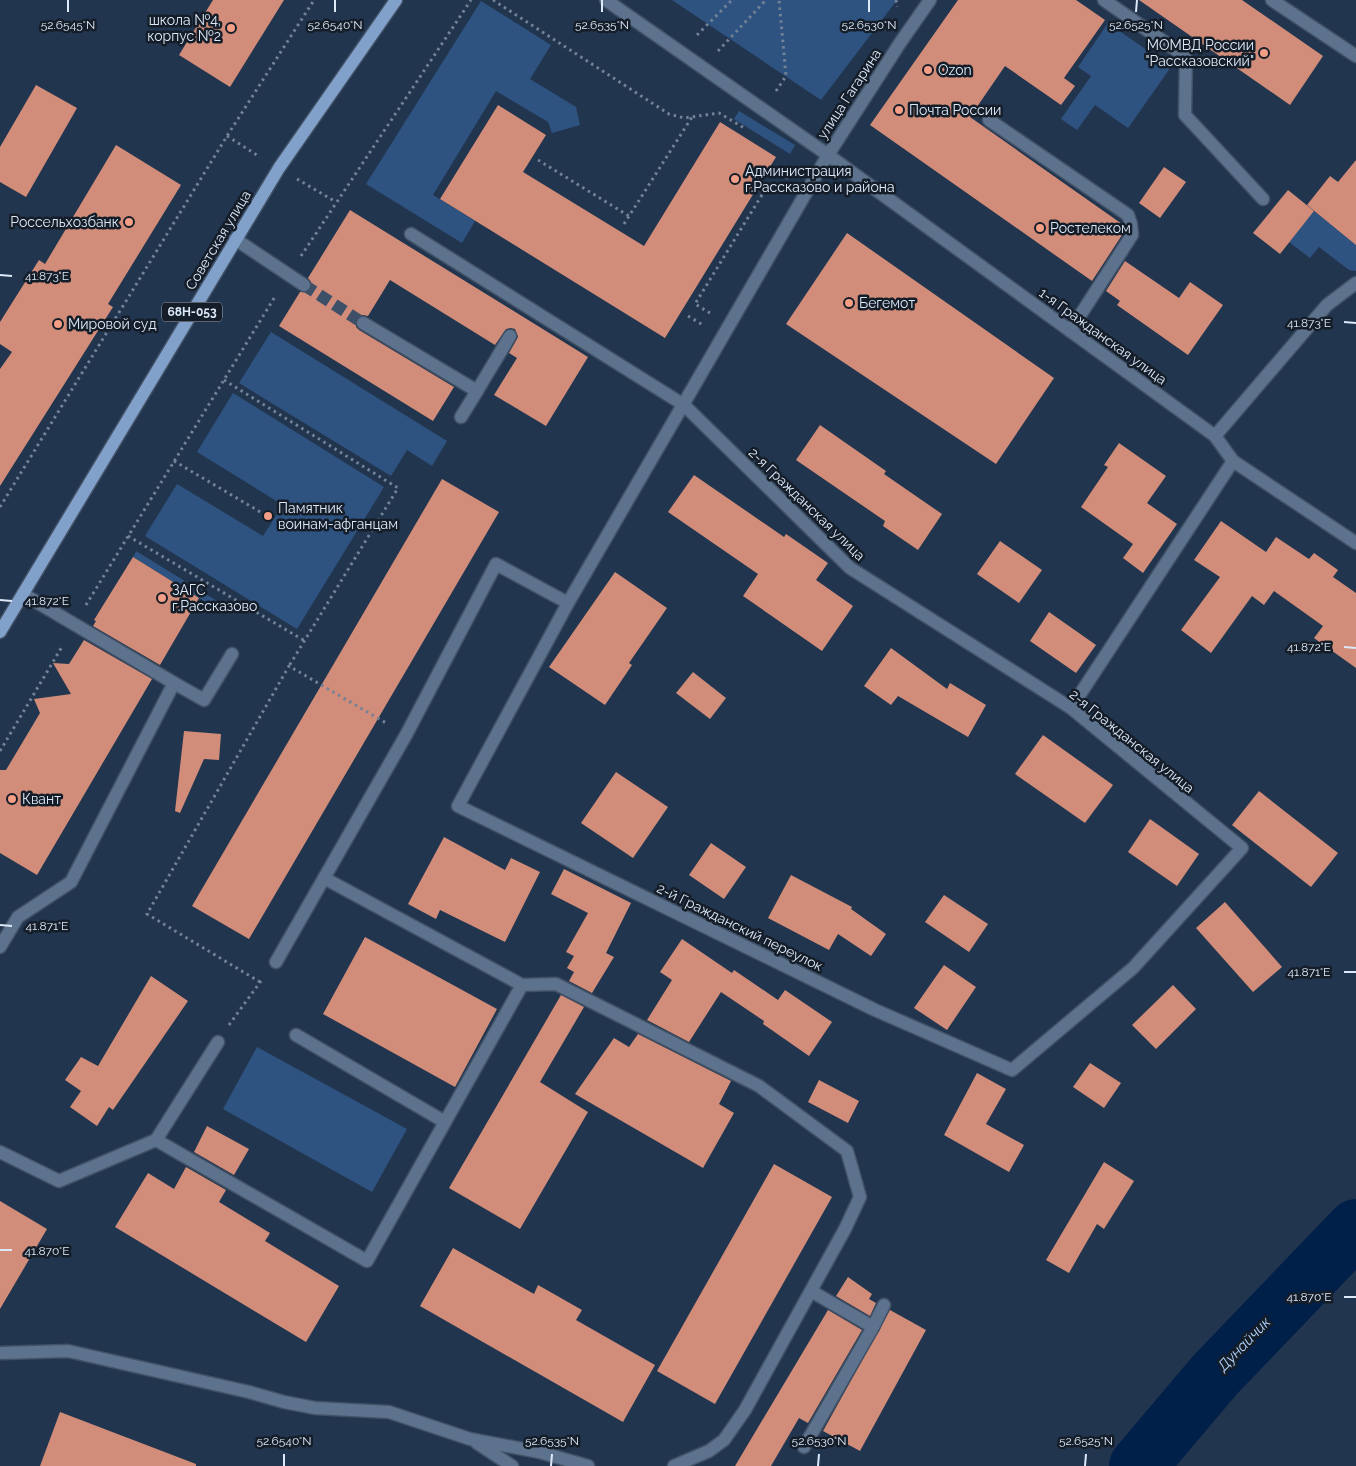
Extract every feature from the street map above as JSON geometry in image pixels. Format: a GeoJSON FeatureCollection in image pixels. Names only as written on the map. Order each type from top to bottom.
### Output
{"type":"FeatureCollection","features":[{"type":"Feature","properties":{"kind":"main road","name":"Советская улица"},"geometry":{"type":"LineString","coordinates":[[1,629],[279,168],[396,0],[348,69]]}},
{"type":"Feature","properties":{"kind":"street","name":"1-я Гражданская улица"},"geometry":{"type":"LineString","coordinates":[[606,0],[828,155],[1215,436],[1233,461],[1356,543]]}},
{"type":"Feature","properties":{"kind":"street","name":"улица Гагарина"},"geometry":{"type":"LineString","coordinates":[[568,604],[828,155],[930,0]]}},
{"type":"Feature","properties":{"kind":"street"},"geometry":{"type":"LineString","coordinates":[[1104,0],[1186,57],[1185,115],[1263,199]]}},
{"type":"Feature","properties":{"kind":"street"},"geometry":{"type":"LineString","coordinates":[[1272,0],[1356,56]]}},
{"type":"Feature","properties":{"kind":"street"},"geometry":{"type":"LineString","coordinates":[[989,120],[1128,215],[1130,220],[1132,234],[1070,330]]}},
{"type":"Feature","properties":{"kind":"street","name":"2-я Гражданская улица"},"geometry":{"type":"LineString","coordinates":[[411,234],[684,405],[850,568],[1071,708],[1242,848],[1133,968],[1012,1070]]}},
{"type":"Feature","properties":{"kind":"street"},"geometry":{"type":"LineString","coordinates":[[235,239],[304,285]]}},
{"type":"Feature","properties":{"kind":"street"},"geometry":{"type":"LineString","coordinates":[[1215,436],[1327,305],[1356,284]]}},
{"type":"Feature","properties":{"kind":"street"},"geometry":{"type":"LineString","coordinates":[[363,323],[478,391]]}},
{"type":"Feature","properties":{"kind":"street"},"geometry":{"type":"LineString","coordinates":[[461,417],[510,336]]}},
{"type":"Feature","properties":{"kind":"street"},"geometry":{"type":"LineString","coordinates":[[1071,708],[1233,461]]}},
{"type":"Feature","properties":{"kind":"street"},"geometry":{"type":"LineString","coordinates":[[276,962],[406,735],[496,564],[568,604]]}},
{"type":"Feature","properties":{"kind":"street"},"geometry":{"type":"LineString","coordinates":[[23,594],[204,700],[232,654]]}},
{"type":"Feature","properties":{"kind":"street","name":"2-й Гражданский переулок"},"geometry":{"type":"LineString","coordinates":[[568,604],[458,806],[875,1010],[1012,1070]]}},
{"type":"Feature","properties":{"kind":"street"},"geometry":{"type":"LineString","coordinates":[[0,947],[18,917],[71,882],[174,683]]}},
{"type":"Feature","properties":{"kind":"street"},"geometry":{"type":"LineString","coordinates":[[324,878],[522,985],[556,984],[759,1086],[847,1151],[860,1197],[811,1291],[745,1410],[724,1440],[709,1451],[674,1466]]}},
{"type":"Feature","properties":{"kind":"street"},"geometry":{"type":"LineString","coordinates":[[156,1140],[367,1261],[522,985]]}},
{"type":"Feature","properties":{"kind":"street"},"geometry":{"type":"LineString","coordinates":[[296,1034],[445,1122]]}},
{"type":"Feature","properties":{"kind":"street"},"geometry":{"type":"LineString","coordinates":[[0,1152],[59,1181],[156,1140],[218,1042]]}},
{"type":"Feature","properties":{"kind":"street"},"geometry":{"type":"LineString","coordinates":[[811,1291],[873,1327]]}},
{"type":"Feature","properties":{"kind":"street"},"geometry":{"type":"LineString","coordinates":[[804,1447],[884,1305]]}},
{"type":"Feature","properties":{"kind":"street"},"geometry":{"type":"LineString","coordinates":[[0,1353],[68,1351],[315,1408],[390,1412],[470,1439],[539,1452],[588,1466]]}},
{"type":"Feature","properties":{"kind":"street"},"geometry":{"type":"LineString","coordinates":[[470,1439],[512,1466]]}},
{"type":"Feature","properties":{"kind":"path"},"geometry":{"type":"LineString","coordinates":[[0,507],[227,136],[314,0]]}},
{"type":"Feature","properties":{"kind":"path"},"geometry":{"type":"LineString","coordinates":[[83,611],[289,274],[471,0]]}},
{"type":"Feature","properties":{"kind":"path"},"geometry":{"type":"LineString","coordinates":[[493,0],[669,114],[684,118],[716,112],[722,114]]}},
{"type":"Feature","properties":{"kind":"path"},"geometry":{"type":"LineString","coordinates":[[708,24],[732,0]]}},
{"type":"Feature","properties":{"kind":"path"},"geometry":{"type":"LineString","coordinates":[[730,39],[766,0]]}},
{"type":"Feature","properties":{"kind":"path"},"geometry":{"type":"LineString","coordinates":[[779,0],[786,76]]}},
{"type":"Feature","properties":{"kind":"path"},"geometry":{"type":"LineString","coordinates":[[624,224],[692,117]]}},
{"type":"Feature","properties":{"kind":"path"},"geometry":{"type":"LineString","coordinates":[[538,160],[629,216]]}},
{"type":"Feature","properties":{"kind":"path"},"geometry":{"type":"LineString","coordinates":[[775,170],[792,181],[796,175]]}},
{"type":"Feature","properties":{"kind":"path"},"geometry":{"type":"LineString","coordinates":[[701,330],[710,314],[695,304],[768,184],[784,194]]}},
{"type":"Feature","properties":{"kind":"path"},"geometry":{"type":"LineString","coordinates":[[688,316],[704,325]]}},
{"type":"Feature","properties":{"kind":"path"},"geometry":{"type":"LineString","coordinates":[[224,380],[398,488],[289,666],[147,914],[260,982]]}},
{"type":"Feature","properties":{"kind":"path"},"geometry":{"type":"LineString","coordinates":[[174,461],[262,514]]}},
{"type":"Feature","properties":{"kind":"path"},"geometry":{"type":"LineString","coordinates":[[128,536],[305,641]]}},
{"type":"Feature","properties":{"kind":"path"},"geometry":{"type":"LineString","coordinates":[[0,751],[62,646]]}},
{"type":"Feature","properties":{"kind":"path"},"geometry":{"type":"LineString","coordinates":[[289,666],[406,735]]}},
{"type":"Feature","properties":{"kind":"path"},"geometry":{"type":"LineString","coordinates":[[218,1042],[276,962]]}},
{"type":"Feature","properties":{"kind":"shaded area"},"geometry":{"type":"Polygon","coordinates":[[[672,0],[897,0],[821,100],[672,0]]]}},
{"type":"Feature","properties":{"kind":"shaded area"},"geometry":{"type":"Polygon","coordinates":[[[481,1],[551,45],[530,79],[576,107],[580,125],[552,133],[548,122],[496,91],[433,195],[475,221],[462,243],[366,184],[481,1]]]}},
{"type":"Feature","properties":{"kind":"shaded area"},"geometry":{"type":"Polygon","coordinates":[[[1108,23],[1171,67],[1128,128],[1095,105],[1077,130],[1061,119],[1091,76],[1078,67],[1108,23]]]}},
{"type":"Feature","properties":{"kind":"shaded area"},"geometry":{"type":"Polygon","coordinates":[[[739,111],[795,145],[790,154],[734,119],[739,111]]]}},
{"type":"Feature","properties":{"kind":"shaded area"},"geometry":{"type":"Polygon","coordinates":[[[1314,211],[1348,238],[1356,228],[1356,271],[1349,270],[1319,247],[1310,258],[1289,242],[1314,211]]]}},
{"type":"Feature","properties":{"kind":"shaded area"},"geometry":{"type":"Polygon","coordinates":[[[271,332],[447,441],[432,466],[407,450],[391,476],[239,383],[271,332]]]}},
{"type":"Feature","properties":{"kind":"shaded area"},"geometry":{"type":"Polygon","coordinates":[[[233,393],[384,487],[297,629],[145,536],[177,484],[263,536],[283,505],[197,452],[233,393]]]}},
{"type":"Feature","properties":{"kind":"shaded area"},"geometry":{"type":"Polygon","coordinates":[[[136,551],[217,601],[214,607],[133,557],[136,551]]]}},
{"type":"Feature","properties":{"kind":"shaded area"},"geometry":{"type":"Polygon","coordinates":[[[257,1047],[407,1129],[372,1192],[223,1109],[257,1047]]]}},
{"type":"Feature","properties":{"kind":"building","name":"школа №4, корпус №2"},"geometry":{"type":"Polygon","coordinates":[[[213,0],[284,0],[230,87],[179,55],[213,0]]]}},
{"type":"Feature","properties":{"kind":"building"},"geometry":{"type":"Polygon","coordinates":[[[958,0],[1076,0],[1105,20],[1064,78],[1075,86],[1061,105],[1005,66],[970,117],[1122,224],[1124,232],[1092,281],[870,125],[958,0]]]}},
{"type":"Feature","properties":{"kind":"building","name":"МОМВД России \"Рассказовский\""},"geometry":{"type":"Polygon","coordinates":[[[1139,0],[1242,0],[1323,56],[1290,105],[1139,0]]]}},
{"type":"Feature","properties":{"kind":"building"},"geometry":{"type":"Polygon","coordinates":[[[36,85],[77,108],[26,197],[0,182],[0,147],[36,85]]]}},
{"type":"Feature","properties":{"kind":"building"},"geometry":{"type":"Polygon","coordinates":[[[498,105],[546,135],[523,172],[644,246],[720,122],[776,157],[665,338],[440,199],[498,105]]]}},
{"type":"Feature","properties":{"kind":"building"},"geometry":{"type":"Polygon","coordinates":[[[116,145],[181,185],[108,304],[113,307],[0,486],[0,369],[12,352],[0,344],[0,322],[39,260],[45,264],[116,145]]]}},
{"type":"Feature","properties":{"kind":"building"},"geometry":{"type":"Polygon","coordinates":[[[1356,160],[1356,245],[1307,205],[1330,176],[1338,182],[1356,160]]]}},
{"type":"Feature","properties":{"kind":"building"},"geometry":{"type":"Polygon","coordinates":[[[1164,167],[1186,182],[1160,218],[1139,203],[1164,167]]]}},
{"type":"Feature","properties":{"kind":"building"},"geometry":{"type":"Polygon","coordinates":[[[1288,190],[1314,211],[1280,254],[1253,233],[1288,190]]]}},
{"type":"Feature","properties":{"kind":"building"},"geometry":{"type":"Polygon","coordinates":[[[350,210],[588,357],[546,426],[494,395],[517,358],[509,353],[518,337],[515,329],[506,329],[495,345],[390,280],[368,316],[363,315],[356,318],[356,327],[454,387],[433,421],[279,326],[300,292],[307,292],[311,289],[311,282],[308,278],[350,210]]]}},
{"type":"Feature","properties":{"kind":"building"},"geometry":{"type":"Polygon","coordinates":[[[847,233],[1054,378],[996,464],[786,324],[847,233]]]}},
{"type":"Feature","properties":{"kind":"building"},"geometry":{"type":"Polygon","coordinates":[[[1125,261],[1179,298],[1190,282],[1223,305],[1188,355],[1117,305],[1120,301],[1106,291],[1125,261]]]}},
{"type":"Feature","properties":{"kind":"building"},"geometry":{"type":"Polygon","coordinates":[[[820,425],[886,471],[884,474],[942,514],[918,550],[883,526],[885,521],[796,460],[820,425]]]}},
{"type":"Feature","properties":{"kind":"building"},"geometry":{"type":"Polygon","coordinates":[[[1119,443],[1166,476],[1147,503],[1177,524],[1143,573],[1123,558],[1133,544],[1081,507],[1108,467],[1104,465],[1119,443]]]}},
{"type":"Feature","properties":{"kind":"building"},"geometry":{"type":"Polygon","coordinates":[[[694,475],[784,537],[786,534],[828,563],[816,580],[853,606],[822,651],[743,596],[758,574],[668,512],[694,475]]]}},
{"type":"Feature","properties":{"kind":"building"},"geometry":{"type":"Polygon","coordinates":[[[442,479],[499,512],[249,939],[192,906],[442,479]]]}},
{"type":"Feature","properties":{"kind":"building"},"geometry":{"type":"Polygon","coordinates":[[[1221,521],[1266,552],[1276,537],[1309,559],[1314,553],[1338,570],[1333,577],[1356,593],[1356,668],[1314,638],[1323,626],[1274,591],[1264,605],[1252,596],[1211,653],[1181,630],[1220,577],[1194,560],[1221,521]]]}},
{"type":"Feature","properties":{"kind":"building"},"geometry":{"type":"Polygon","coordinates":[[[1000,541],[1042,570],[1019,603],[977,574],[1000,541]]]}},
{"type":"Feature","properties":{"kind":"building"},"geometry":{"type":"Polygon","coordinates":[[[133,557],[199,598],[160,665],[93,626],[96,621],[94,620],[133,557]]]}},
{"type":"Feature","properties":{"kind":"building"},"geometry":{"type":"Polygon","coordinates":[[[615,572],[667,608],[629,663],[632,665],[605,705],[549,667],[615,572]]]}},
{"type":"Feature","properties":{"kind":"building"},"geometry":{"type":"Polygon","coordinates":[[[1049,612],[1096,645],[1076,673],[1030,641],[1049,612]]]}},
{"type":"Feature","properties":{"kind":"building"},"geometry":{"type":"Polygon","coordinates":[[[84,640],[152,679],[37,875],[0,853],[0,770],[6,770],[40,713],[34,699],[71,694],[53,663],[69,664],[84,640]]]}},
{"type":"Feature","properties":{"kind":"building"},"geometry":{"type":"Polygon","coordinates":[[[891,648],[947,689],[950,683],[986,705],[968,737],[898,696],[891,705],[864,686],[891,648]]]}},
{"type":"Feature","properties":{"kind":"building"},"geometry":{"type":"Polygon","coordinates":[[[693,672],[726,698],[710,719],[676,693],[693,672]]]}},
{"type":"Feature","properties":{"kind":"building"},"geometry":{"type":"Polygon","coordinates":[[[184,731],[221,734],[219,760],[204,759],[180,813],[175,811],[184,731]]]}},
{"type":"Feature","properties":{"kind":"building"},"geometry":{"type":"Polygon","coordinates":[[[1043,735],[1113,785],[1085,823],[1015,774],[1043,735]]]}},
{"type":"Feature","properties":{"kind":"building"},"geometry":{"type":"Polygon","coordinates":[[[616,772],[668,807],[633,858],[581,823],[616,772]]]}},
{"type":"Feature","properties":{"kind":"building"},"geometry":{"type":"Polygon","coordinates":[[[1259,791],[1338,853],[1311,887],[1232,825],[1259,791]]]}},
{"type":"Feature","properties":{"kind":"building"},"geometry":{"type":"Polygon","coordinates":[[[1150,819],[1199,854],[1177,886],[1128,852],[1150,819]]]}},
{"type":"Feature","properties":{"kind":"building"},"geometry":{"type":"Polygon","coordinates":[[[444,837],[505,870],[511,858],[540,872],[505,942],[440,910],[436,919],[408,904],[444,837]]]}},
{"type":"Feature","properties":{"kind":"building"},"geometry":{"type":"Polygon","coordinates":[[[711,843],[746,867],[724,899],[689,875],[711,843]]]}},
{"type":"Feature","properties":{"kind":"building"},"geometry":{"type":"Polygon","coordinates":[[[564,869],[631,903],[606,953],[614,957],[592,993],[569,981],[574,972],[567,968],[574,956],[566,952],[588,913],[551,894],[564,869]]]}},
{"type":"Feature","properties":{"kind":"building"},"geometry":{"type":"Polygon","coordinates":[[[791,875],[852,907],[851,909],[886,934],[871,956],[838,934],[829,950],[768,918],[791,875]]]}},
{"type":"Feature","properties":{"kind":"building"},"geometry":{"type":"Polygon","coordinates":[[[944,895],[988,924],[969,952],[925,922],[944,895]]]}},
{"type":"Feature","properties":{"kind":"building"},"geometry":{"type":"Polygon","coordinates":[[[1225,902],[1282,967],[1253,992],[1196,928],[1225,902]]]}},
{"type":"Feature","properties":{"kind":"building"},"geometry":{"type":"Polygon","coordinates":[[[365,937],[497,1009],[455,1087],[323,1014],[365,937]]]}},
{"type":"Feature","properties":{"kind":"building"},"geometry":{"type":"Polygon","coordinates":[[[682,939],[732,973],[734,970],[778,1000],[785,990],[832,1022],[809,1056],[763,1024],[764,1021],[721,992],[689,1042],[647,1020],[672,980],[660,972],[682,939]]]}},
{"type":"Feature","properties":{"kind":"building"},"geometry":{"type":"Polygon","coordinates":[[[944,965],[976,987],[947,1030],[914,1008],[944,965]]]}},
{"type":"Feature","properties":{"kind":"building"},"geometry":{"type":"Polygon","coordinates":[[[151,976],[188,1001],[113,1110],[109,1107],[97,1126],[70,1107],[81,1091],[65,1080],[81,1057],[98,1066],[151,976]]]}},
{"type":"Feature","properties":{"kind":"building"},"geometry":{"type":"Polygon","coordinates":[[[1173,985],[1196,1009],[1156,1049],[1132,1025],[1173,985]]]}},
{"type":"Feature","properties":{"kind":"building"},"geometry":{"type":"Polygon","coordinates":[[[561,995],[584,1007],[540,1082],[588,1112],[520,1229],[449,1188],[561,995]]]}},
{"type":"Feature","properties":{"kind":"building"},"geometry":{"type":"Polygon","coordinates":[[[638,1034],[731,1081],[719,1104],[734,1113],[703,1168],[575,1094],[614,1038],[629,1047],[638,1034]]]}},
{"type":"Feature","properties":{"kind":"building"},"geometry":{"type":"Polygon","coordinates":[[[1090,1063],[1121,1083],[1104,1108],[1073,1087],[1090,1063]]]}},
{"type":"Feature","properties":{"kind":"building"},"geometry":{"type":"Polygon","coordinates":[[[977,1073],[1006,1089],[986,1124],[1024,1145],[1009,1172],[944,1135],[977,1073]]]}},
{"type":"Feature","properties":{"kind":"building"},"geometry":{"type":"Polygon","coordinates":[[[819,1080],[859,1101],[848,1123],[808,1102],[819,1080]]]}},
{"type":"Feature","properties":{"kind":"building"},"geometry":{"type":"Polygon","coordinates":[[[207,1126],[249,1149],[234,1175],[194,1152],[207,1126]]]}},
{"type":"Feature","properties":{"kind":"building"},"geometry":{"type":"Polygon","coordinates":[[[1104,1162],[1134,1181],[1104,1229],[1097,1224],[1069,1273],[1046,1260],[1104,1162]]]}},
{"type":"Feature","properties":{"kind":"building"},"geometry":{"type":"Polygon","coordinates":[[[774,1164],[832,1197],[715,1404],[657,1371],[774,1164]]]}},
{"type":"Feature","properties":{"kind":"building"},"geometry":{"type":"Polygon","coordinates":[[[186,1167],[226,1190],[219,1202],[270,1233],[265,1241],[339,1286],[306,1342],[115,1227],[148,1173],[174,1189],[186,1167]]]}},
{"type":"Feature","properties":{"kind":"building"},"geometry":{"type":"Polygon","coordinates":[[[0,1201],[47,1229],[0,1309],[0,1201]]]}},
{"type":"Feature","properties":{"kind":"building"},"geometry":{"type":"Polygon","coordinates":[[[453,1248],[534,1294],[538,1285],[582,1310],[576,1320],[655,1365],[623,1422],[420,1306],[453,1248]]]}},
{"type":"Feature","properties":{"kind":"building"},"geometry":{"type":"Polygon","coordinates":[[[848,1277],[872,1294],[869,1299],[876,1303],[870,1316],[836,1296],[848,1277]]]}},
{"type":"Feature","properties":{"kind":"building"},"geometry":{"type":"Polygon","coordinates":[[[828,1310],[862,1330],[808,1423],[799,1418],[771,1466],[735,1466],[828,1310]]]}},
{"type":"Feature","properties":{"kind":"building"},"geometry":{"type":"Polygon","coordinates":[[[890,1310],[926,1330],[860,1451],[823,1431],[890,1310]]]}},
{"type":"Feature","properties":{"kind":"building"},"geometry":{"type":"Polygon","coordinates":[[[60,1412],[196,1464],[196,1466],[40,1466],[60,1412]]]}},
{"type":"Feature","properties":{"kind":"waterway","name":"Дунайчик"},"geometry":{"type":"LineString","coordinates":[[1138,1466],[1215,1375],[1356,1228]]}},
{"type":"Feature","properties":{"kind":"tunnel"},"geometry":{"type":"LineString","coordinates":[[304,285],[363,323]]}},
{"type":"Feature","properties":{"kind":"place","name":"школа №4, корпус №2"},"geometry":{"type":"Point","coordinates":[231,28]}},
{"type":"Feature","properties":{"kind":"place","name":"МОМВД России \"Рассказовский\""},"geometry":{"type":"Point","coordinates":[1264,53]}},
{"type":"Feature","properties":{"kind":"place","name":"Ozon"},"geometry":{"type":"Point","coordinates":[928,70]}},
{"type":"Feature","properties":{"kind":"place","name":"Почта России"},"geometry":{"type":"Point","coordinates":[899,110]}},
{"type":"Feature","properties":{"kind":"place","name":"Администрация г.Рассказово и района"},"geometry":{"type":"Point","coordinates":[735,179]}},
{"type":"Feature","properties":{"kind":"place","name":"Россельхозбанк"},"geometry":{"type":"Point","coordinates":[129,222]}},
{"type":"Feature","properties":{"kind":"place","name":"Ростелеком"},"geometry":{"type":"Point","coordinates":[1040,228]}},
{"type":"Feature","properties":{"kind":"place","name":"Бегемот"},"geometry":{"type":"Point","coordinates":[849,303]}},
{"type":"Feature","properties":{"kind":"place","name":"Мировой суд"},"geometry":{"type":"Point","coordinates":[58,324]}},
{"type":"Feature","properties":{"kind":"place","name":"Памятник воинам-афганцам"},"geometry":{"type":"Point","coordinates":[268,516]}},
{"type":"Feature","properties":{"kind":"place","name":"ЗАГС г.Рассказово"},"geometry":{"type":"Point","coordinates":[162,598]}},
{"type":"Feature","properties":{"kind":"place","name":"Квант"},"geometry":{"type":"Point","coordinates":[12,799]}}]}
